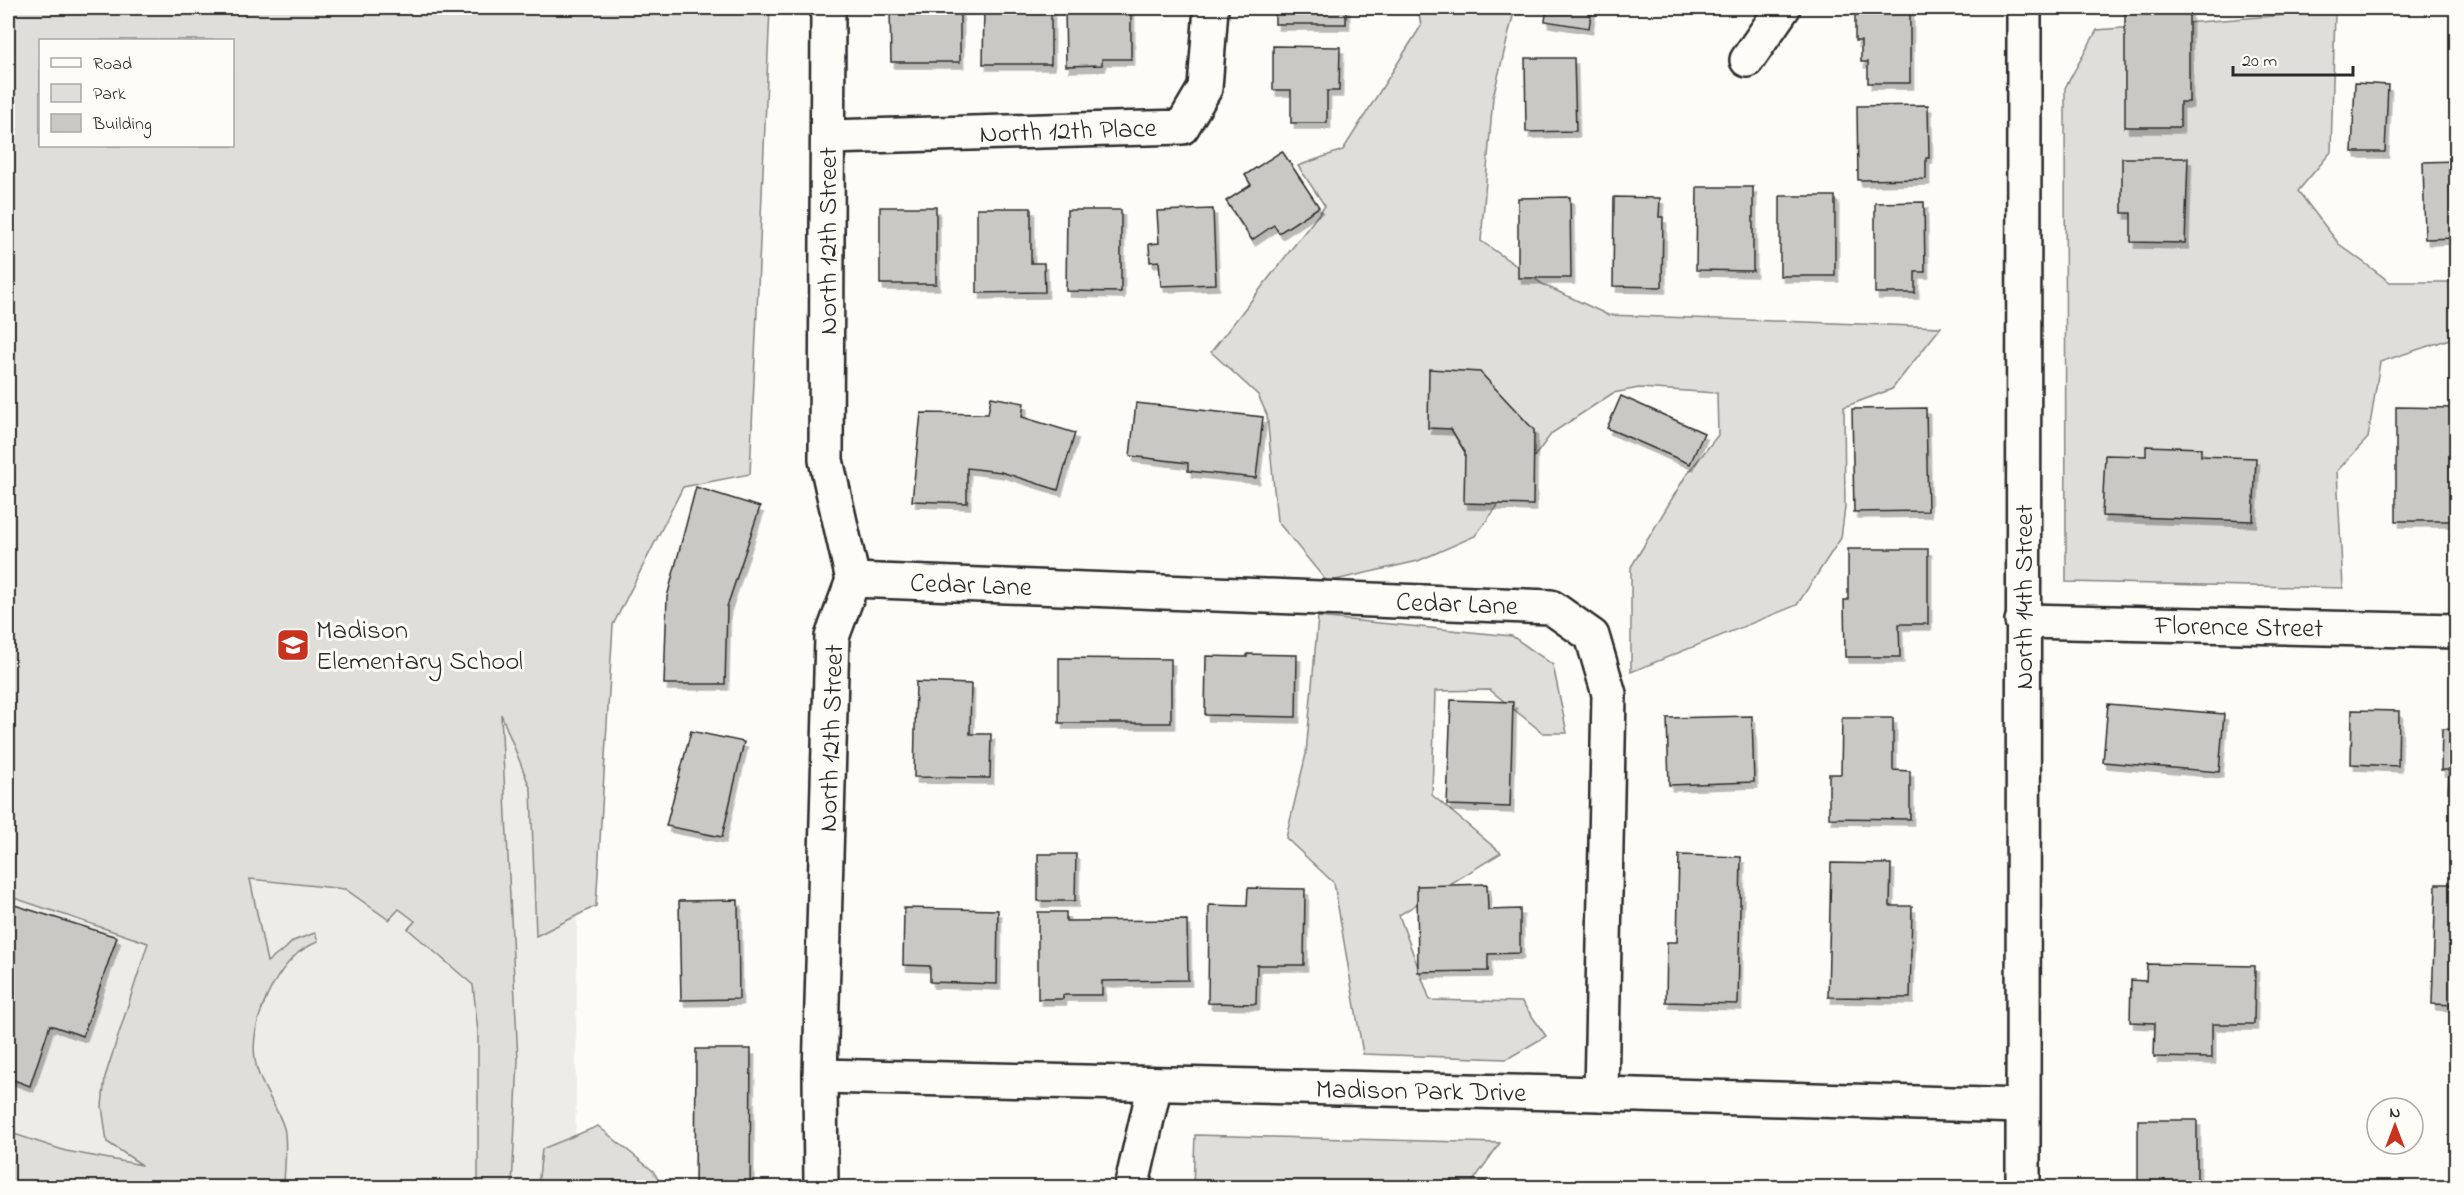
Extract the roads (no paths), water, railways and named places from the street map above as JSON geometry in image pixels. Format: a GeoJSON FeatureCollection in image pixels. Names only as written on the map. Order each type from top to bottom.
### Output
{"type":"FeatureCollection","features":[{"type":"Feature","properties":{"kind":"street","name":"North 12th Street"},"geometry":{"type":"LineString","coordinates":[[821,1188],[820,1076],[832,637],[853,580],[826,460],[828,8]]}},
{"type":"Feature","properties":{"kind":"street","name":"North 12th Place"},"geometry":{"type":"LineString","coordinates":[[828,137],[1182,127],[1205,88],[1211,8]]}},
{"type":"Feature","properties":{"kind":"street"},"geometry":{"type":"LineString","coordinates":[[1748,60],[1783,8]]}},
{"type":"Feature","properties":{"kind":"street","name":"North 14th Street"},"geometry":{"type":"LineString","coordinates":[[2023,1188],[2024,8]]}},
{"type":"Feature","properties":{"kind":"street","name":"Cedar Lane"},"geometry":{"type":"LineString","coordinates":[[853,580],[1551,607],[1592,636],[1609,694],[1601,1094]]}},
{"type":"Feature","properties":{"kind":"street","name":"Florence Street"},"geometry":{"type":"LineString","coordinates":[[2022,621],[2457,631]]}},
{"type":"Feature","properties":{"kind":"street","name":"Madison Park Drive"},"geometry":{"type":"LineString","coordinates":[[820,1076],[2022,1106]]}},
{"type":"Feature","properties":{"kind":"street"},"geometry":{"type":"LineString","coordinates":[[1131,1188],[1155,1084]]}},
{"type":"Feature","properties":{"kind":"place","name":"Madison Elementary School"},"geometry":{"type":"Point","coordinates":[293,645]}}]}
